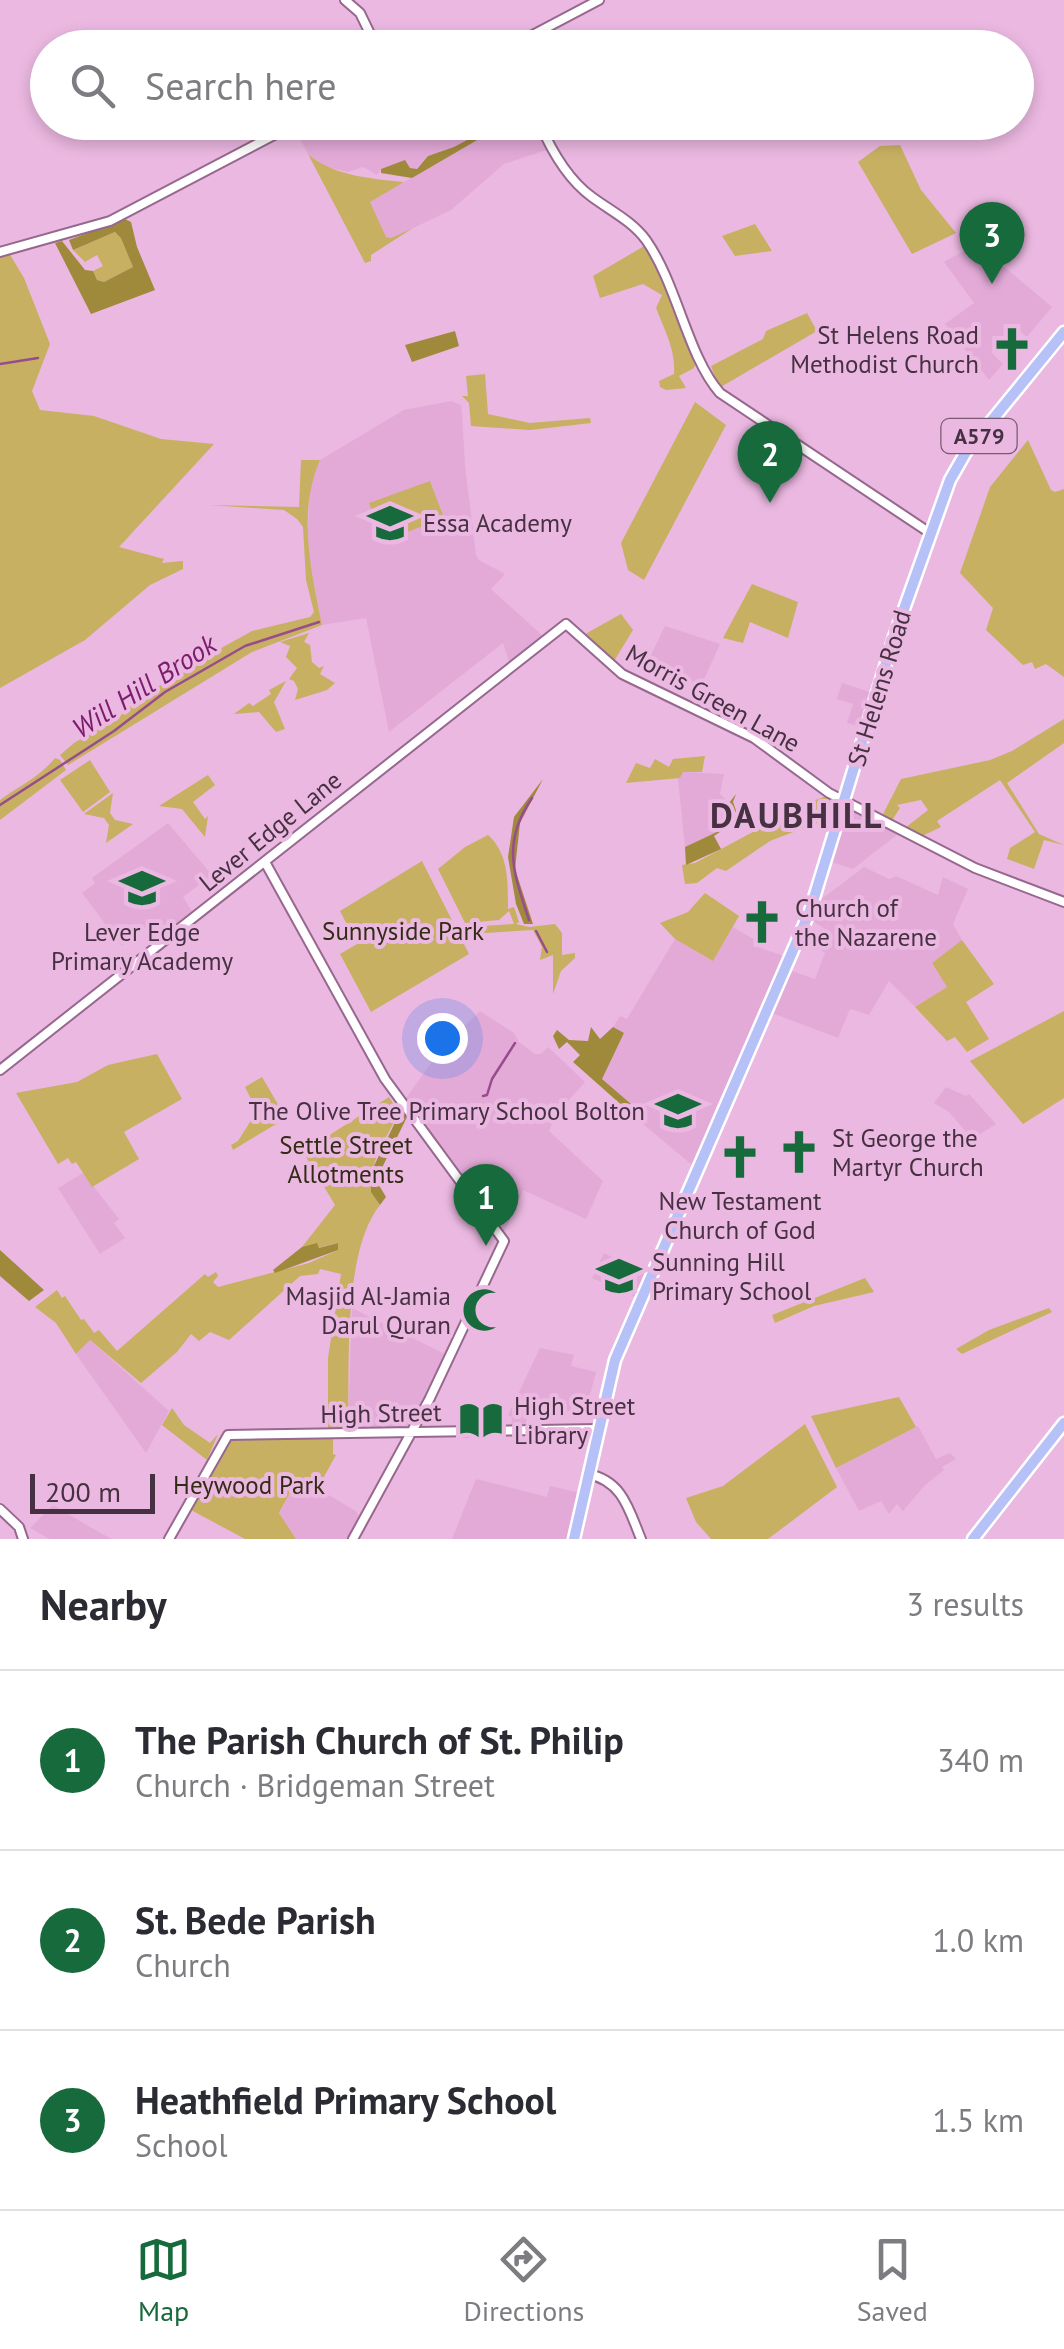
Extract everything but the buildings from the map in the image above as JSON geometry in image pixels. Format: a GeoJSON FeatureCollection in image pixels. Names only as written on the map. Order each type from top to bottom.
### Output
{"type":"FeatureCollection","features":[{"type":"Feature","properties":{"kind":"main road","name":"St Helens Road"},"geometry":{"type":"LineString","coordinates":[[598,1430],[619,1350],[800,936],[882,672],[930,533],[961,459],[1064,332]]}},
{"type":"Feature","properties":{"kind":"main road"},"geometry":{"type":"LineString","coordinates":[[973,1539],[1064,1423]]}},
{"type":"Feature","properties":{"kind":"main road","name":"A579"},"geometry":{"type":"LineString","coordinates":[[574,1539],[598,1430]]}},
{"type":"Feature","properties":{"kind":"street"},"geometry":{"type":"LineString","coordinates":[[345,0],[363,18],[368,30]]}},
{"type":"Feature","properties":{"kind":"street"},"geometry":{"type":"LineString","coordinates":[[542,30],[599,0]]}},
{"type":"Feature","properties":{"kind":"street"},"geometry":{"type":"LineString","coordinates":[[0,252],[110,221],[265,140]]}},
{"type":"Feature","properties":{"kind":"street"},"geometry":{"type":"LineString","coordinates":[[548,140],[577,184],[644,237],[664,270],[718,390],[930,533]]}},
{"type":"Feature","properties":{"kind":"street","name":"Morris Green Lane"},"geometry":{"type":"LineString","coordinates":[[566,624],[621,673],[754,738],[829,793],[974,868],[1064,902]]}},
{"type":"Feature","properties":{"kind":"street","name":"Lever Edge Lane"},"geometry":{"type":"LineString","coordinates":[[0,1070],[566,624]]}},
{"type":"Feature","properties":{"kind":"street"},"geometry":{"type":"LineString","coordinates":[[264,862],[385,1079],[504,1240],[466,1326],[353,1539]]}},
{"type":"Feature","properties":{"kind":"street","name":"High Street"},"geometry":{"type":"LineString","coordinates":[[169,1539],[226,1436],[598,1430]]}},
{"type":"Feature","properties":{"kind":"street"},"geometry":{"type":"LineString","coordinates":[[588,1474],[606,1479],[619,1489],[640,1539]]}},
{"type":"Feature","properties":{"kind":"street"},"geometry":{"type":"LineString","coordinates":[[0,1509],[19,1528],[23,1539]]}},
{"type":"Feature","properties":{"kind":"shaded area"},"geometry":{"type":"Polygon","coordinates":[[[301,140],[467,140],[428,156],[416,169],[405,161],[381,169],[377,175],[363,167],[348,172],[323,166],[308,154],[301,140]]]}},
{"type":"Feature","properties":{"kind":"shaded area"},"geometry":{"type":"Polygon","coordinates":[[[477,140],[545,140],[549,149],[504,164],[451,210],[390,239],[369,202],[477,140]]]}},
{"type":"Feature","properties":{"kind":"shaded area"},"geometry":{"type":"Polygon","coordinates":[[[477,140],[412,178],[381,173],[381,169],[405,160],[410,168],[417,169],[428,156],[477,140]]]}},
{"type":"Feature","properties":{"kind":"shaded area"},"geometry":{"type":"Polygon","coordinates":[[[125,219],[131,222],[155,290],[91,314],[55,243],[62,241],[85,270],[93,271],[97,280],[104,282],[133,267],[121,238],[115,232],[73,250],[69,240],[125,219]]]}},
{"type":"Feature","properties":{"kind":"shaded area"},"geometry":{"type":"Polygon","coordinates":[[[977,244],[1052,307],[1027,337],[1014,326],[991,352],[1003,364],[989,380],[945,324],[974,303],[944,262],[977,244]]]}},
{"type":"Feature","properties":{"kind":"shaded area"},"geometry":{"type":"Polygon","coordinates":[[[455,331],[459,346],[412,362],[405,345],[455,331]]]}},
{"type":"Feature","properties":{"kind":"shaded area","name":"Essa Academy"},"geometry":{"type":"Polygon","coordinates":[[[451,401],[461,405],[476,555],[505,574],[491,589],[543,636],[509,662],[503,643],[389,732],[366,618],[322,625],[307,547],[310,483],[320,460],[404,410],[451,401]]]}},
{"type":"Feature","properties":{"kind":"shaded area"},"geometry":{"type":"Polygon","coordinates":[[[665,626],[720,644],[701,686],[649,659],[665,626]]]}},
{"type":"Feature","properties":{"kind":"shaded area"},"geometry":{"type":"Polygon","coordinates":[[[842,683],[873,693],[862,727],[847,723],[853,704],[837,699],[842,683]]]}},
{"type":"Feature","properties":{"kind":"shaded area"},"geometry":{"type":"Polygon","coordinates":[[[683,772],[724,774],[720,794],[729,803],[719,831],[685,847],[678,779],[683,772]]]}},
{"type":"Feature","properties":{"kind":"shaded area"},"geometry":{"type":"Polygon","coordinates":[[[543,779],[520,823],[515,869],[533,924],[524,924],[516,904],[508,857],[514,817],[543,779]]]}},
{"type":"Feature","properties":{"kind":"shaded area"},"geometry":{"type":"Polygon","coordinates":[[[736,794],[733,802],[739,819],[714,836],[721,849],[686,865],[685,847],[719,831],[736,794]]]}},
{"type":"Feature","properties":{"kind":"shaded area"},"geometry":{"type":"Polygon","coordinates":[[[850,807],[873,820],[876,826],[878,823],[898,834],[853,869],[832,862],[850,807]]]}},
{"type":"Feature","properties":{"kind":"shaded area","name":"Lever Edge Primary Academy"},"geometry":{"type":"Polygon","coordinates":[[[168,823],[212,875],[183,897],[194,914],[167,935],[154,920],[122,946],[82,893],[95,883],[92,878],[168,823]]]}},
{"type":"Feature","properties":{"kind":"shaded area"},"geometry":{"type":"Polygon","coordinates":[[[864,867],[938,895],[943,877],[968,889],[953,924],[962,940],[932,963],[947,987],[915,1007],[889,981],[869,1015],[850,1009],[838,1038],[772,1013],[792,971],[815,979],[828,931],[811,920],[819,901],[864,867]]]}},
{"type":"Feature","properties":{"kind":"shaded area"},"geometry":{"type":"Polygon","coordinates":[[[733,927],[760,943],[758,947],[787,957],[696,1161],[691,1164],[638,1120],[628,1108],[631,1104],[601,1079],[624,1034],[613,1027],[620,1016],[627,1019],[675,939],[713,961],[733,927]]]}},
{"type":"Feature","properties":{"kind":"shaded area"},"geometry":{"type":"Polygon","coordinates":[[[480,1011],[514,1033],[535,1054],[548,1047],[585,1082],[554,1117],[549,1131],[603,1181],[586,1219],[523,1190],[505,1231],[499,1229],[406,1098],[439,1052],[480,1011]]]}},
{"type":"Feature","properties":{"kind":"shaded area"},"geometry":{"type":"Polygon","coordinates":[[[591,1027],[600,1039],[613,1027],[624,1033],[602,1079],[631,1104],[626,1109],[573,1062],[580,1055],[567,1042],[559,1049],[553,1036],[557,1030],[569,1040],[588,1041],[591,1027]]]}},
{"type":"Feature","properties":{"kind":"shaded area"},"geometry":{"type":"Polygon","coordinates":[[[946,1087],[969,1094],[996,1124],[972,1139],[949,1112],[934,1103],[946,1087]]]}},
{"type":"Feature","properties":{"kind":"shaded area"},"geometry":{"type":"Polygon","coordinates":[[[402,1108],[408,1115],[376,1180],[386,1197],[380,1205],[371,1192],[371,1172],[402,1108]]]}},
{"type":"Feature","properties":{"kind":"shaded area"},"geometry":{"type":"Polygon","coordinates":[[[83,1173],[119,1219],[114,1223],[125,1238],[100,1254],[58,1188],[83,1173]]]}},
{"type":"Feature","properties":{"kind":"shaded area"},"geometry":{"type":"Polygon","coordinates":[[[317,1243],[319,1248],[338,1243],[338,1250],[275,1273],[273,1270],[302,1247],[317,1243]]]}},
{"type":"Feature","properties":{"kind":"shaded area"},"geometry":{"type":"Polygon","coordinates":[[[0,1250],[44,1290],[29,1301],[0,1276],[0,1250]]]}},
{"type":"Feature","properties":{"kind":"shaded area","name":"Sunning Hill Primary School"},"geometry":{"type":"Polygon","coordinates":[[[604,1253],[645,1273],[635,1297],[592,1278],[604,1253]]]}},
{"type":"Feature","properties":{"kind":"shaded area"},"geometry":{"type":"Polygon","coordinates":[[[352,1308],[447,1355],[410,1424],[403,1428],[348,1429],[352,1308]]]}},
{"type":"Feature","properties":{"kind":"shaded area"},"geometry":{"type":"Polygon","coordinates":[[[90,1340],[169,1411],[146,1453],[76,1354],[90,1340]]]}},
{"type":"Feature","properties":{"kind":"shaded area"},"geometry":{"type":"Polygon","coordinates":[[[540,1348],[574,1355],[571,1366],[596,1372],[585,1414],[529,1412],[525,1425],[511,1426],[512,1417],[508,1415],[540,1348]]]}},
{"type":"Feature","properties":{"kind":"shaded area"},"geometry":{"type":"Polygon","coordinates":[[[918,1426],[936,1459],[950,1453],[956,1459],[942,1467],[944,1470],[903,1511],[897,1504],[889,1514],[881,1501],[859,1511],[836,1468],[918,1426]]]}},
{"type":"Feature","properties":{"kind":"shaded area"},"geometry":{"type":"Polygon","coordinates":[[[299,1477],[357,1512],[359,1517],[348,1539],[296,1539],[279,1514],[299,1477]]]}},
{"type":"Feature","properties":{"kind":"shaded area"},"geometry":{"type":"Polygon","coordinates":[[[476,1479],[547,1497],[550,1486],[581,1493],[571,1539],[452,1539],[476,1479]]]}},
{"type":"Feature","properties":{"kind":"shaded area"},"geometry":{"type":"Polygon","coordinates":[[[53,1505],[112,1539],[50,1539],[30,1528],[53,1505]]]}},
{"type":"Feature","properties":{"kind":"green space"},"geometry":{"type":"Polygon","coordinates":[[[900,145],[921,190],[956,233],[912,254],[858,162],[880,146],[900,145]]]}},
{"type":"Feature","properties":{"kind":"green space"},"geometry":{"type":"Polygon","coordinates":[[[308,154],[341,172],[404,182],[370,202],[386,237],[413,228],[365,263],[308,154]]]}},
{"type":"Feature","properties":{"kind":"green space"},"geometry":{"type":"Polygon","coordinates":[[[755,224],[772,251],[735,256],[722,236],[755,224]]]}},
{"type":"Feature","properties":{"kind":"green space"},"geometry":{"type":"Polygon","coordinates":[[[115,232],[122,238],[133,267],[104,282],[97,280],[93,271],[103,266],[97,255],[85,262],[73,250],[115,232]]]}},
{"type":"Feature","properties":{"kind":"green space"},"geometry":{"type":"Polygon","coordinates":[[[646,245],[697,358],[694,368],[679,376],[686,388],[660,387],[659,381],[674,374],[671,348],[656,308],[662,295],[643,284],[600,298],[593,276],[646,245]]]}},
{"type":"Feature","properties":{"kind":"green space"},"geometry":{"type":"Polygon","coordinates":[[[9,253],[24,278],[50,344],[32,391],[40,410],[94,416],[161,439],[214,444],[119,547],[164,559],[162,563],[183,561],[183,569],[150,585],[85,640],[0,688],[0,255],[9,253]]]}},
{"type":"Feature","properties":{"kind":"green space"},"geometry":{"type":"Polygon","coordinates":[[[807,313],[817,331],[719,388],[711,366],[763,339],[766,331],[807,313]]]}},
{"type":"Feature","properties":{"kind":"green space"},"geometry":{"type":"Polygon","coordinates":[[[485,374],[488,414],[530,423],[590,418],[591,423],[530,430],[471,426],[469,403],[462,396],[468,396],[466,376],[485,374]]]}},
{"type":"Feature","properties":{"kind":"green space"},"geometry":{"type":"Polygon","coordinates":[[[695,402],[726,425],[644,580],[628,570],[621,543],[695,402]]]}},
{"type":"Feature","properties":{"kind":"green space"},"geometry":{"type":"Polygon","coordinates":[[[1028,440],[1051,490],[1064,489],[1064,677],[1046,664],[1035,669],[1032,662],[1023,665],[986,630],[993,608],[960,573],[990,487],[1028,440]]]}},
{"type":"Feature","properties":{"kind":"green space"},"geometry":{"type":"Polygon","coordinates":[[[301,460],[320,460],[309,500],[308,542],[322,625],[252,652],[68,765],[60,755],[74,743],[119,717],[187,667],[252,631],[310,617],[314,612],[306,580],[303,527],[297,519],[284,510],[209,505],[299,507],[301,460]]]}},
{"type":"Feature","properties":{"kind":"green space"},"geometry":{"type":"Polygon","coordinates":[[[430,481],[444,518],[383,541],[369,503],[430,481]]]}},
{"type":"Feature","properties":{"kind":"green space"},"geometry":{"type":"Polygon","coordinates":[[[752,584],[798,602],[788,638],[750,622],[743,643],[723,638],[752,584]]]}},
{"type":"Feature","properties":{"kind":"green space"},"geometry":{"type":"Polygon","coordinates":[[[621,614],[633,630],[614,661],[586,637],[621,614]]]}},
{"type":"Feature","properties":{"kind":"green space"},"geometry":{"type":"Polygon","coordinates":[[[309,633],[304,642],[310,645],[312,662],[319,668],[324,666],[320,674],[335,683],[327,690],[295,700],[298,689],[289,679],[297,668],[286,657],[290,646],[280,642],[309,633]]]}},
{"type":"Feature","properties":{"kind":"green space"},"geometry":{"type":"Polygon","coordinates":[[[286,681],[274,702],[285,729],[276,732],[259,712],[234,714],[249,703],[253,706],[271,694],[269,690],[286,681]]]}},
{"type":"Feature","properties":{"kind":"green space"},"geometry":{"type":"Polygon","coordinates":[[[1064,719],[1064,743],[1007,783],[1039,834],[1064,845],[1044,840],[1034,869],[1007,859],[1010,848],[1035,832],[1000,780],[937,821],[941,827],[920,837],[905,828],[928,810],[921,800],[897,805],[900,808],[891,822],[882,816],[901,779],[990,760],[1064,719]]]}},
{"type":"Feature","properties":{"kind":"green space"},"geometry":{"type":"Polygon","coordinates":[[[705,756],[702,772],[626,783],[636,763],[650,768],[655,759],[669,767],[673,759],[705,756]]]}},
{"type":"Feature","properties":{"kind":"green space"},"geometry":{"type":"Polygon","coordinates":[[[55,758],[66,770],[0,820],[0,800],[55,758]]]}},
{"type":"Feature","properties":{"kind":"green space"},"geometry":{"type":"Polygon","coordinates":[[[90,760],[110,792],[83,812],[60,780],[90,760]]]}},
{"type":"Feature","properties":{"kind":"green space"},"geometry":{"type":"Polygon","coordinates":[[[208,775],[215,785],[193,802],[205,819],[208,816],[205,837],[182,809],[159,806],[208,775]]]}},
{"type":"Feature","properties":{"kind":"green space"},"geometry":{"type":"Polygon","coordinates":[[[113,793],[110,813],[115,820],[133,824],[106,843],[109,825],[104,818],[84,814],[113,793]]]}},
{"type":"Feature","properties":{"kind":"green space"},"geometry":{"type":"Polygon","coordinates":[[[827,796],[834,802],[835,816],[770,841],[726,871],[717,868],[697,883],[685,884],[682,865],[695,863],[827,796]]]}},
{"type":"Feature","properties":{"kind":"green space"},"geometry":{"type":"Polygon","coordinates":[[[488,835],[504,860],[508,909],[514,907],[519,922],[516,924],[555,924],[562,933],[562,955],[575,953],[575,958],[561,971],[553,994],[553,955],[540,960],[542,947],[533,930],[468,934],[464,927],[514,924],[509,911],[499,920],[465,923],[438,869],[465,847],[488,835]]]}},
{"type":"Feature","properties":{"kind":"green space","name":"Sunnyside Park"},"geometry":{"type":"Polygon","coordinates":[[[422,861],[469,954],[371,1012],[340,954],[357,944],[340,911],[422,861]]]}},
{"type":"Feature","properties":{"kind":"green space"},"geometry":{"type":"Polygon","coordinates":[[[705,893],[739,916],[713,961],[675,939],[660,923],[688,912],[705,893]]]}},
{"type":"Feature","properties":{"kind":"green space"},"geometry":{"type":"Polygon","coordinates":[[[962,940],[994,984],[966,1002],[989,1039],[967,1052],[955,1037],[947,1041],[915,1007],[947,987],[932,963],[962,940]]]}},
{"type":"Feature","properties":{"kind":"green space"},"geometry":{"type":"Polygon","coordinates":[[[1064,1011],[1064,1098],[1023,1124],[970,1061],[1064,1011]]]}},
{"type":"Feature","properties":{"kind":"green space"},"geometry":{"type":"Polygon","coordinates":[[[157,1054],[182,1099],[124,1132],[139,1159],[92,1187],[76,1162],[72,1164],[68,1158],[58,1164],[16,1093],[77,1082],[108,1065],[157,1054]]]}},
{"type":"Feature","properties":{"kind":"green space"},"geometry":{"type":"Polygon","coordinates":[[[262,1077],[286,1118],[233,1150],[231,1145],[238,1141],[257,1111],[245,1087],[262,1077]]]}},
{"type":"Feature","properties":{"kind":"green space","name":"Settle Street Allotments"},"geometry":{"type":"Polygon","coordinates":[[[389,1097],[399,1112],[376,1159],[372,1182],[380,1205],[359,1251],[354,1281],[348,1429],[328,1429],[328,1358],[341,1274],[320,1269],[318,1274],[300,1276],[229,1340],[210,1332],[199,1341],[191,1334],[177,1352],[141,1383],[90,1340],[76,1354],[56,1323],[35,1307],[57,1290],[81,1320],[94,1333],[99,1330],[117,1351],[205,1274],[208,1277],[216,1272],[218,1276],[213,1282],[218,1287],[309,1263],[338,1250],[337,1243],[302,1247],[335,1205],[303,1152],[389,1097]]]}},
{"type":"Feature","properties":{"kind":"green space"},"geometry":{"type":"Polygon","coordinates":[[[865,1278],[874,1292],[814,1306],[775,1323],[772,1315],[865,1278]]]}},
{"type":"Feature","properties":{"kind":"green space"},"geometry":{"type":"Polygon","coordinates":[[[1049,1308],[1052,1312],[962,1354],[956,1349],[989,1330],[1049,1308]]]}},
{"type":"Feature","properties":{"kind":"green space"},"geometry":{"type":"Polygon","coordinates":[[[899,1397],[916,1427],[836,1468],[811,1416],[899,1397]]]}},
{"type":"Feature","properties":{"kind":"green space"},"geometry":{"type":"Polygon","coordinates":[[[172,1408],[184,1425],[210,1443],[218,1434],[207,1460],[162,1425],[172,1408]]]}},
{"type":"Feature","properties":{"kind":"green space"},"geometry":{"type":"Polygon","coordinates":[[[805,1424],[837,1487],[768,1539],[711,1539],[696,1522],[686,1498],[723,1486],[805,1424]]]}},
{"type":"Feature","properties":{"kind":"green space","name":"Heywood Park"},"geometry":{"type":"Polygon","coordinates":[[[333,1438],[336,1455],[320,1484],[316,1487],[298,1478],[279,1513],[296,1539],[245,1539],[191,1510],[228,1439],[333,1438]]]}},
{"type":"Feature","properties":{"kind":"waterway"},"geometry":{"type":"LineString","coordinates":[[0,364],[38,358]]}},
{"type":"Feature","properties":{"kind":"waterway","name":"Will Hill Brook"},"geometry":{"type":"LineString","coordinates":[[0,805],[114,731],[165,692],[245,646],[319,622]]}},
{"type":"Feature","properties":{"kind":"waterway"},"geometry":{"type":"LineString","coordinates":[[529,920],[515,873],[513,844],[522,814],[532,798]]}},
{"type":"Feature","properties":{"kind":"waterway"},"geometry":{"type":"LineString","coordinates":[[536,931],[547,952]]}},
{"type":"Feature","properties":{"kind":"waterway"},"geometry":{"type":"LineString","coordinates":[[483,1096],[515,1043]]}},
{"type":"Feature","properties":{"kind":"place","name":"Heathfield Primary School"},"geometry":{"type":"Point","coordinates":[992,284]}},
{"type":"Feature","properties":{"kind":"place","name":"St Helens Road Methodist Church"},"geometry":{"type":"Point","coordinates":[1012,349]}},
{"type":"Feature","properties":{"kind":"place","name":"St. Bede Parish"},"geometry":{"type":"Point","coordinates":[770,503]}},
{"type":"Feature","properties":{"kind":"place","name":"Essa Academy"},"geometry":{"type":"Point","coordinates":[390,523]}},
{"type":"Feature","properties":{"kind":"place","name":"Lever Edge Primary Academy"},"geometry":{"type":"Point","coordinates":[142,888]}},
{"type":"Feature","properties":{"kind":"place","name":"Church of the Nazarene"},"geometry":{"type":"Point","coordinates":[762,922]}},
{"type":"Feature","properties":{"kind":"place","name":"The Olive Tree Primary School Bolton"},"geometry":{"type":"Point","coordinates":[678,1111]}},
{"type":"Feature","properties":{"kind":"place","name":"St George the Martyr Church"},"geometry":{"type":"Point","coordinates":[799,1152]}},
{"type":"Feature","properties":{"kind":"place","name":"New Testament Church of God"},"geometry":{"type":"Point","coordinates":[740,1157]}},
{"type":"Feature","properties":{"kind":"place","name":"The Parish Church of St. Philip"},"geometry":{"type":"Point","coordinates":[486,1246]}},
{"type":"Feature","properties":{"kind":"place","name":"Sunning Hill Primary School"},"geometry":{"type":"Point","coordinates":[619,1276]}},
{"type":"Feature","properties":{"kind":"place","name":"Masjid Al-Jamia Darul Quran"},"geometry":{"type":"Point","coordinates":[484,1310]}},
{"type":"Feature","properties":{"kind":"place","name":"High Street Library"},"geometry":{"type":"Point","coordinates":[481,1420]}},
{"type":"Feature","properties":{"kind":"district","name":"DAUBHILL"},"geometry":{"type":"Point","coordinates":[797,816]}}]}
